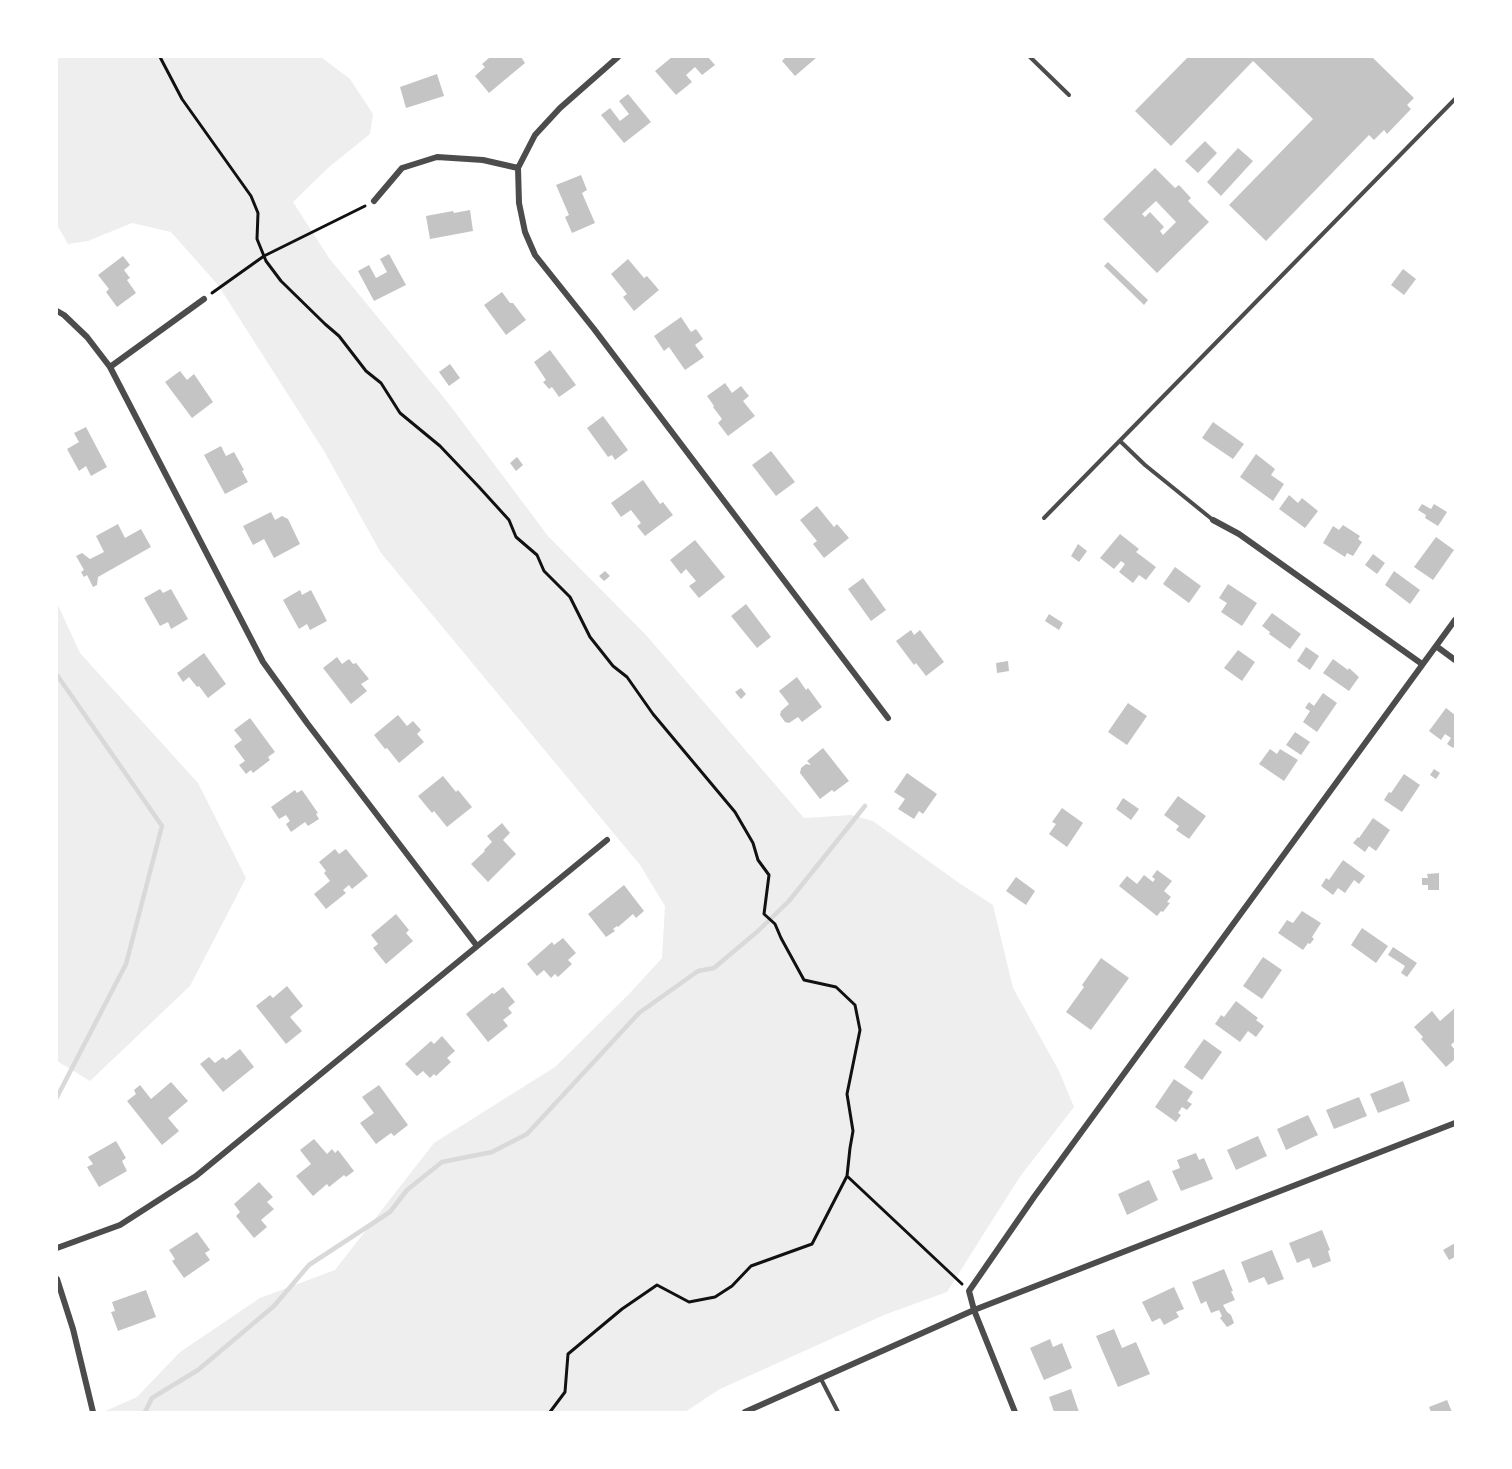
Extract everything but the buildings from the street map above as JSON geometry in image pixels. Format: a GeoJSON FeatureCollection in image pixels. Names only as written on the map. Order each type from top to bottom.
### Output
{"type":"FeatureCollection","features":[{"type":"Feature","properties":{"kind":"street"},"geometry":{"type":"LineString","coordinates":[[618,57],[560,108],[535,135],[518,168],[519,203],[525,232],[535,255],[594,329],[888,718]]}},
{"type":"Feature","properties":{"kind":"street"},"geometry":{"type":"LineString","coordinates":[[374,201],[402,168],[437,157],[483,160],[518,168]]}},
{"type":"Feature","properties":{"kind":"street"},"geometry":{"type":"LineString","coordinates":[[110,367],[204,299]]}},
{"type":"Feature","properties":{"kind":"street"},"geometry":{"type":"LineString","coordinates":[[57,311],[87,336],[110,367],[263,662],[477,946]]}},
{"type":"Feature","properties":{"kind":"street"},"geometry":{"type":"LineString","coordinates":[[1213,520],[1239,534],[1422,663]]}},
{"type":"Feature","properties":{"kind":"street"},"geometry":{"type":"LineString","coordinates":[[1015,1412],[974,1310],[969,1291],[1041,1187],[1455,620]]}},
{"type":"Feature","properties":{"kind":"street"},"geometry":{"type":"LineString","coordinates":[[1436,646],[1455,660]]}},
{"type":"Feature","properties":{"kind":"street"},"geometry":{"type":"LineString","coordinates":[[57,1248],[120,1225],[196,1176],[607,840]]}},
{"type":"Feature","properties":{"kind":"street"},"geometry":{"type":"LineString","coordinates":[[745,1412],[974,1310],[1455,1123]]}},
{"type":"Feature","properties":{"kind":"street"},"geometry":{"type":"LineString","coordinates":[[57,1279],[93,1412]]}},
{"type":"Feature","properties":{"kind":"lane"},"geometry":{"type":"LineString","coordinates":[[1030,57],[1069,95]]}},
{"type":"Feature","properties":{"kind":"lane"},"geometry":{"type":"LineString","coordinates":[[1044,518],[1455,99]]}},
{"type":"Feature","properties":{"kind":"lane"},"geometry":{"type":"LineString","coordinates":[[1120,441],[1145,465],[1213,520]]}},
{"type":"Feature","properties":{"kind":"lane"},"geometry":{"type":"LineString","coordinates":[[820,1378],[838,1412]]}},
{"type":"Feature","properties":{"kind":"path"},"geometry":{"type":"LineString","coordinates":[[160,57],[183,99],[251,196],[258,213],[257,239],[266,261],[281,281],[339,336],[366,371],[381,382],[400,413],[440,446],[509,520],[516,537],[537,555],[544,571],[570,597],[590,637],[613,666],[627,677],[653,714],[735,812],[753,843],[758,860],[769,875],[764,914],[775,924],[804,980],[836,987],[855,1005],[860,1030],[848,1094],[853,1131],[848,1176],[812,1244],[751,1266],[732,1286],[714,1297],[689,1302],[657,1285],[622,1309],[568,1353],[565,1392],[550,1412]]}},
{"type":"Feature","properties":{"kind":"path"},"geometry":{"type":"LineString","coordinates":[[204,299],[264,256],[374,201]]}},
{"type":"Feature","properties":{"kind":"path"},"geometry":{"type":"LineString","coordinates":[[848,1176],[969,1291]]}},
{"type":"Feature","properties":{"kind":"shaded area"},"geometry":{"type":"Polygon","coordinates":[[[57,57],[321,57],[350,79],[373,114],[370,134],[329,167],[293,202],[329,258],[449,404],[548,536],[646,635],[804,818],[851,815],[873,821],[993,905],[1013,988],[1059,1071],[1074,1107],[1019,1178],[947,1292],[884,1315],[720,1389],[685,1412],[103,1412],[137,1397],[180,1352],[260,1298],[335,1270],[434,1143],[555,1067],[662,958],[665,906],[640,865],[381,553],[324,451],[218,285],[171,232],[132,223],[88,241],[68,244],[57,225],[57,57]]]}},
{"type":"Feature","properties":{"kind":"shaded area"},"geometry":{"type":"Polygon","coordinates":[[[57,603],[80,653],[198,783],[246,878],[190,986],[90,1081],[57,1061],[57,603]]]}},
{"type":"Feature","properties":{"kind":"waterway"},"geometry":{"type":"LineString","coordinates":[[57,675],[162,826],[126,964],[57,1097]]}},
{"type":"Feature","properties":{"kind":"waterway"},"geometry":{"type":"LineString","coordinates":[[145,1412],[152,1398],[198,1370],[274,1306],[309,1265],[390,1212],[407,1190],[442,1162],[492,1152],[527,1134],[639,1013],[698,971],[714,968],[789,901],[865,806]]}}]}
